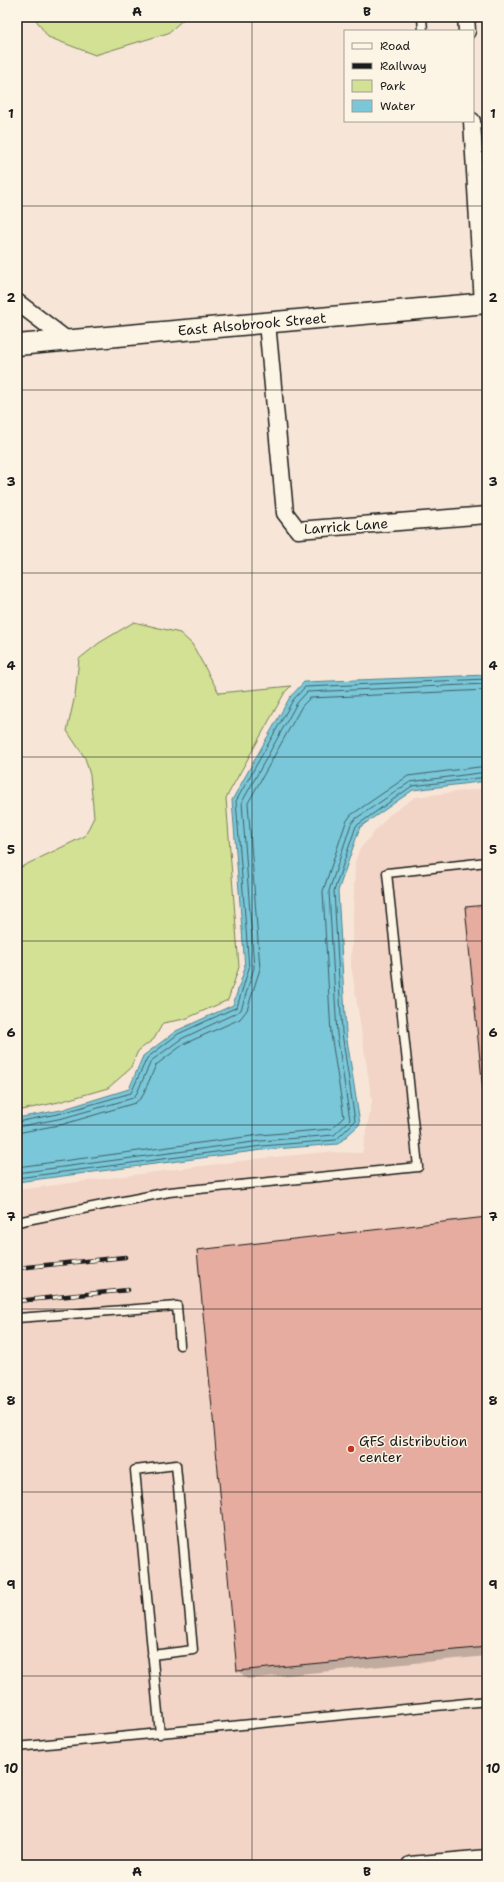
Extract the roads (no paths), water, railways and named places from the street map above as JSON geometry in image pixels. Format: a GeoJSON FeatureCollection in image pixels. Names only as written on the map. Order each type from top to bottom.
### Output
{"type":"FeatureCollection","features":[{"type":"Feature","properties":{"kind":"street"},"geometry":{"type":"LineString","coordinates":[[466,17],[467,30]]}},
{"type":"Feature","properties":{"kind":"street"},"geometry":{"type":"LineString","coordinates":[[472,122],[485,304]]}},
{"type":"Feature","properties":{"kind":"street"},"geometry":{"type":"LineString","coordinates":[[17,302],[67,340]]}},
{"type":"Feature","properties":{"kind":"street","name":"East Alsobrook Street"},"geometry":{"type":"LineString","coordinates":[[17,345],[485,304]]}},
{"type":"Feature","properties":{"kind":"street","name":"Larrick Lane"},"geometry":{"type":"LineString","coordinates":[[267,323],[284,513],[298,530],[487,514]]}},
{"type":"Feature","properties":{"kind":"street"},"geometry":{"type":"LineString","coordinates":[[410,1865],[487,1858]]}},
{"type":"Feature","properties":{"kind":"lane"},"geometry":{"type":"LineString","coordinates":[[422,17],[423,30]]}},
{"type":"Feature","properties":{"kind":"lane"},"geometry":{"type":"LineString","coordinates":[[17,1222],[169,1192],[418,1167],[387,873],[487,862]]}},
{"type":"Feature","properties":{"kind":"lane"},"geometry":{"type":"LineString","coordinates":[[17,1318],[177,1306],[180,1345]]}},
{"type":"Feature","properties":{"kind":"lane"},"geometry":{"type":"LineString","coordinates":[[152,1655],[194,1650],[176,1466],[135,1470],[152,1655],[160,1734]]}},
{"type":"Feature","properties":{"kind":"lane"},"geometry":{"type":"LineString","coordinates":[[17,1747],[487,1701]]}},
{"type":"Feature","properties":{"kind":"water"},"geometry":{"type":"Polygon","coordinates":[[[487,675],[487,781],[413,790],[360,827],[338,891],[346,1033],[360,1124],[338,1144],[262,1150],[17,1182],[17,1118],[61,1110],[129,1089],[143,1056],[176,1031],[233,1005],[245,968],[232,800],[290,697],[304,682],[487,675]]]}},
{"type":"Feature","properties":{"kind":"railway"},"geometry":{"type":"LineString","coordinates":[[17,1268],[125,1257]]}},
{"type":"Feature","properties":{"kind":"railway"},"geometry":{"type":"LineString","coordinates":[[17,1301],[128,1290]]}},
{"type":"Feature","properties":{"kind":"place","name":"GFS distribution center"},"geometry":{"type":"Point","coordinates":[351,1449]}}]}
